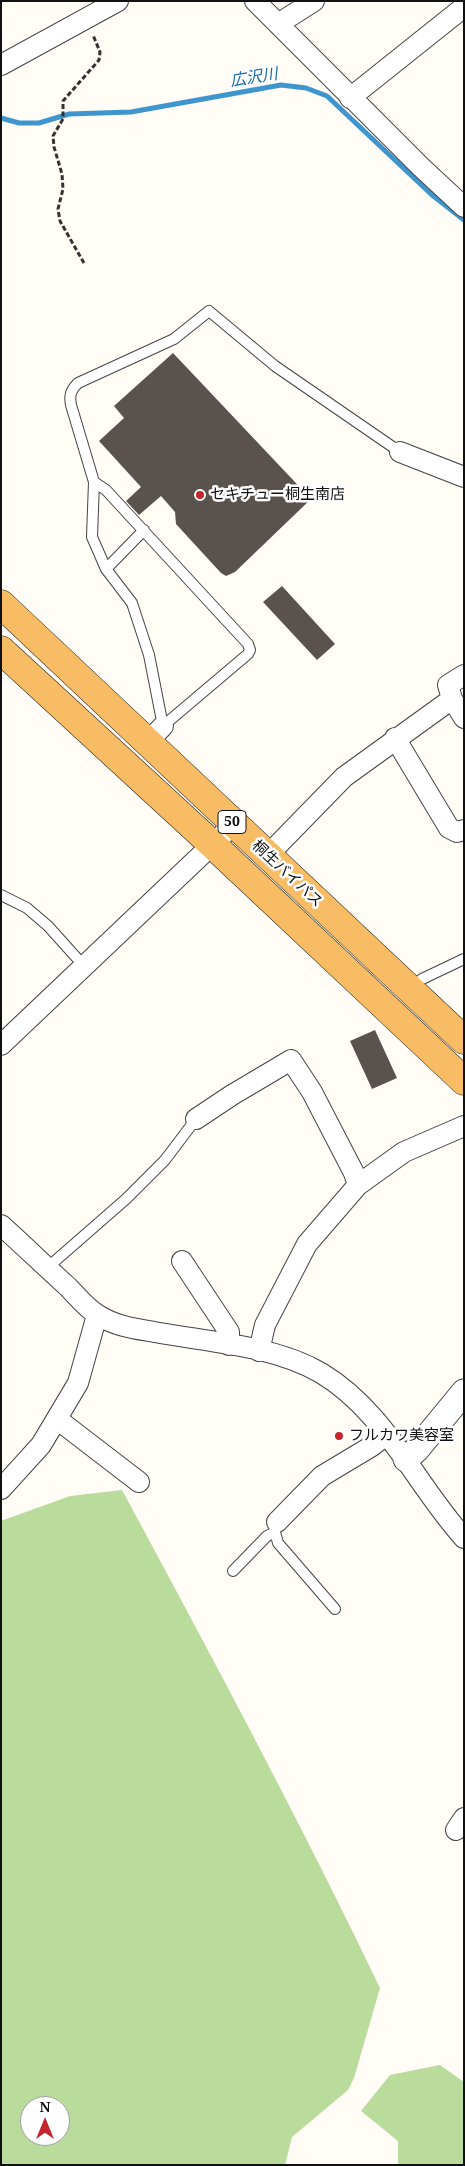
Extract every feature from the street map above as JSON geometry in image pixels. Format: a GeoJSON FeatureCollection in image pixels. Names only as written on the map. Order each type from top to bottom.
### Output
{"type":"FeatureCollection","features":[{"type":"Feature","properties":{"kind":"highway","name":"桐生バイパス"},"geometry":{"type":"LineString","coordinates":[[1,604],[155,734],[234,824],[464,1040]]}},
{"type":"Feature","properties":{"kind":"highway","name":"桐生バイパス"},"geometry":{"type":"LineString","coordinates":[[1,650],[213,845],[464,1081]]}},
{"type":"Feature","properties":{"kind":"street"},"geometry":{"type":"LineString","coordinates":[[1,65],[118,1]]}},
{"type":"Feature","properties":{"kind":"street"},"geometry":{"type":"LineString","coordinates":[[255,1],[350,98],[464,207]]}},
{"type":"Feature","properties":{"kind":"street"},"geometry":{"type":"LineString","coordinates":[[278,24],[314,1]]}},
{"type":"Feature","properties":{"kind":"street"},"geometry":{"type":"LineString","coordinates":[[350,98],[464,7]]}},
{"type":"Feature","properties":{"kind":"street"},"geometry":{"type":"LineString","coordinates":[[400,452],[464,477]]}},
{"type":"Feature","properties":{"kind":"street"},"geometry":{"type":"LineString","coordinates":[[464,674],[448,685],[452,699],[464,718]]}},
{"type":"Feature","properties":{"kind":"street"},"geometry":{"type":"LineString","coordinates":[[268,855],[334,786],[395,738],[452,699]]}},
{"type":"Feature","properties":{"kind":"street"},"geometry":{"type":"LineString","coordinates":[[395,738],[450,828],[457,832],[464,830]]}},
{"type":"Feature","properties":{"kind":"street"},"geometry":{"type":"LineString","coordinates":[[1,1045],[234,824]]}},
{"type":"Feature","properties":{"kind":"street"},"geometry":{"type":"LineString","coordinates":[[196,1120],[232,1095],[291,1060],[312,1092],[354,1173],[358,1185]]}},
{"type":"Feature","properties":{"kind":"street"},"geometry":{"type":"LineString","coordinates":[[259,1351],[265,1325],[307,1244],[358,1185],[404,1152],[464,1126]]}},
{"type":"Feature","properties":{"kind":"street"},"geometry":{"type":"LineString","coordinates":[[3,1231],[48,1268],[97,1315],[122,1326],[259,1351],[286,1358],[321,1373],[352,1397],[386,1435],[406,1459],[438,1508],[464,1538]]}},
{"type":"Feature","properties":{"kind":"street"},"geometry":{"type":"LineString","coordinates":[[182,1261],[229,1332],[230,1345]]}},
{"type":"Feature","properties":{"kind":"street"},"geometry":{"type":"LineString","coordinates":[[1,1489],[41,1445],[78,1383],[97,1315]]}},
{"type":"Feature","properties":{"kind":"street"},"geometry":{"type":"LineString","coordinates":[[406,1459],[417,1449],[464,1392]]}},
{"type":"Feature","properties":{"kind":"street"},"geometry":{"type":"LineString","coordinates":[[57,1419],[140,1482]]}},
{"type":"Feature","properties":{"kind":"street"},"geometry":{"type":"LineString","coordinates":[[276,1527],[322,1476],[372,1446],[386,1435]]}},
{"type":"Feature","properties":{"kind":"lane"},"geometry":{"type":"LineString","coordinates":[[155,734],[154,673],[138,620],[126,594],[106,569],[92,537],[94,482],[69,399],[73,388],[78,383],[174,339],[209,311],[275,366],[400,452]]}},
{"type":"Feature","properties":{"kind":"lane"},"geometry":{"type":"LineString","coordinates":[[94,482],[106,490],[144,530],[248,644],[250,650],[248,654],[155,734]]}},
{"type":"Feature","properties":{"kind":"lane"},"geometry":{"type":"LineString","coordinates":[[106,569],[144,530]]}},
{"type":"Feature","properties":{"kind":"lane"},"geometry":{"type":"LineString","coordinates":[[1,895],[27,908],[48,926],[84,966]]}},
{"type":"Feature","properties":{"kind":"lane"},"geometry":{"type":"LineString","coordinates":[[410,990],[422,979],[464,959]]}},
{"type":"Feature","properties":{"kind":"lane"},"geometry":{"type":"LineString","coordinates":[[48,1268],[126,1199],[165,1160],[196,1120]]}},
{"type":"Feature","properties":{"kind":"lane"},"geometry":{"type":"LineString","coordinates":[[233,1571],[276,1527]]}},
{"type":"Feature","properties":{"kind":"lane"},"geometry":{"type":"LineString","coordinates":[[276,1527],[278,1544],[334,1609]]}},
{"type":"Feature","properties":{"kind":"path"},"geometry":{"type":"LineString","coordinates":[[84,20],[100,52],[99,60],[63,101],[63,119],[54,136],[54,147],[62,174],[63,189],[58,209],[60,221],[84,263]]}},
{"type":"Feature","properties":{"kind":"green space"},"geometry":{"type":"Polygon","coordinates":[[[122,1490],[286,1800],[380,1988],[354,2078],[348,2090],[292,2137],[285,2165],[1,2165],[1,1521],[70,1496],[122,1490]]]}},
{"type":"Feature","properties":{"kind":"green space"},"geometry":{"type":"Polygon","coordinates":[[[440,2065],[464,2082],[464,2165],[398,2165],[398,2141],[361,2111],[390,2075],[440,2065]]]}},
{"type":"Feature","properties":{"kind":"building"},"geometry":{"type":"Polygon","coordinates":[[[173,353],[311,499],[235,572],[226,576],[221,573],[176,524],[175,512],[161,496],[139,515],[126,501],[141,487],[99,441],[124,418],[114,406],[173,353]]]}},
{"type":"Feature","properties":{"kind":"building"},"geometry":{"type":"Polygon","coordinates":[[[282,586],[335,644],[317,660],[263,602],[282,586]]]}},
{"type":"Feature","properties":{"kind":"building"},"geometry":{"type":"Polygon","coordinates":[[[375,1030],[397,1078],[372,1089],[350,1041],[375,1030]]]}},
{"type":"Feature","properties":{"kind":"waterway","name":"広沢川"},"geometry":{"type":"LineString","coordinates":[[1,118],[19,123],[39,123],[69,114],[131,112],[281,85],[306,88],[327,96],[432,195],[464,220]]}},
{"type":"Feature","properties":{"kind":"place","name":"セキチュー桐生南店"},"geometry":{"type":"Point","coordinates":[200,495]}},
{"type":"Feature","properties":{"kind":"place","name":"フルカワ美容室"},"geometry":{"type":"Point","coordinates":[339,1436]}}]}
